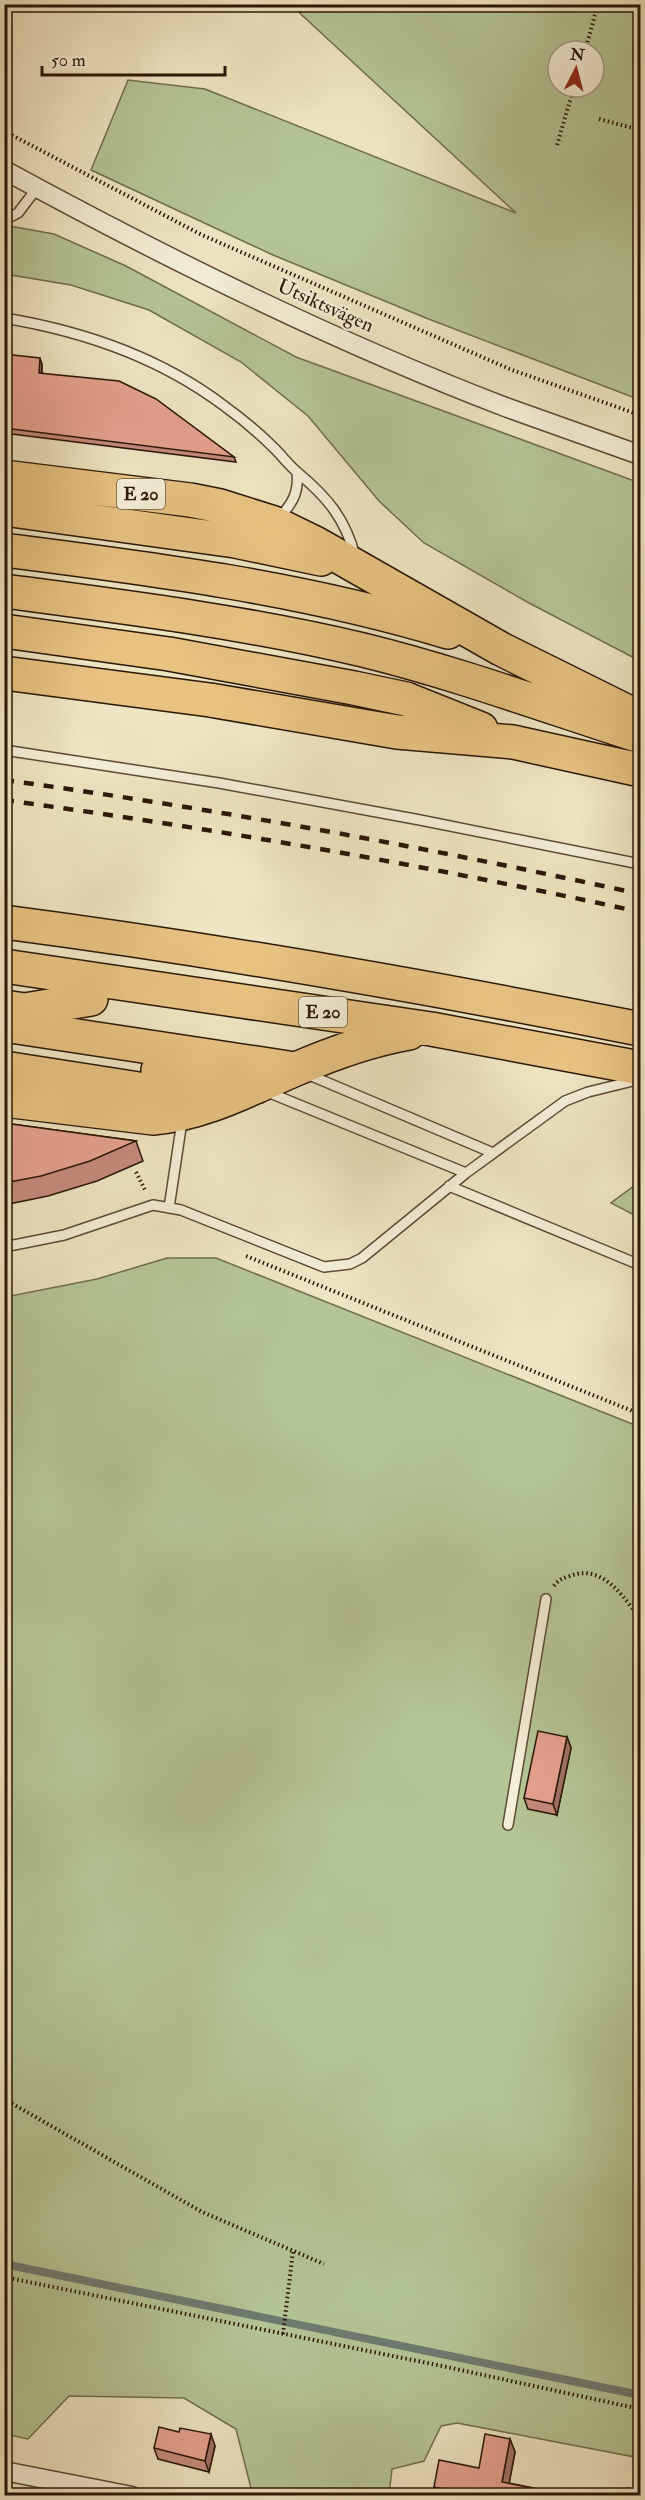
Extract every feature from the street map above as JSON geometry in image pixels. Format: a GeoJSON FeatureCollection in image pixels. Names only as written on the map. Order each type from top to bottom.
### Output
{"type":"FeatureCollection","features":[{"type":"Feature","properties":{"kind":"highway","name":"E 20"},"geometry":{"type":"LineString","coordinates":[[4,477],[190,500],[220,506],[259,532],[357,567]]}},
{"type":"Feature","properties":{"kind":"highway","name":"E 20"},"geometry":{"type":"LineString","coordinates":[[4,509],[259,532],[315,543],[501,649],[640,718]]}},
{"type":"Feature","properties":{"kind":"highway","name":"E 20"},"geometry":{"type":"LineString","coordinates":[[4,530],[232,562],[430,607]]}},
{"type":"Feature","properties":{"kind":"highway","name":"E 20"},"geometry":{"type":"LineString","coordinates":[[4,550],[158,570],[294,593],[372,611],[501,649]]}},
{"type":"Feature","properties":{"kind":"highway"},"geometry":{"type":"LineString","coordinates":[[4,571],[225,601],[367,631],[420,647],[523,698]]}},
{"type":"Feature","properties":{"kind":"highway"},"geometry":{"type":"LineString","coordinates":[[4,591],[204,618],[288,634],[415,664],[640,736]]}},
{"type":"Feature","properties":{"kind":"highway"},"geometry":{"type":"LineString","coordinates":[[4,611],[171,634],[411,682],[523,698]]}},
{"type":"Feature","properties":{"kind":"highway"},"geometry":{"type":"LineString","coordinates":[[4,631],[169,654],[406,699],[513,742]]}},
{"type":"Feature","properties":{"kind":"highway"},"geometry":{"type":"LineString","coordinates":[[4,652],[165,673],[350,705],[640,770]]}},
{"type":"Feature","properties":{"kind":"highway"},"geometry":{"type":"LineString","coordinates":[[4,673],[210,700],[398,732],[513,742]]}},
{"type":"Feature","properties":{"kind":"highway","name":"E 20"},"geometry":{"type":"LineString","coordinates":[[4,902],[135,919],[437,989]]}},
{"type":"Feature","properties":{"kind":"highway","name":"E 20"},"geometry":{"type":"LineString","coordinates":[[4,922],[145,941],[437,989],[640,1029]]}},
{"type":"Feature","properties":{"kind":"highway","name":"E 20"},"geometry":{"type":"LineString","coordinates":[[4,944],[130,962],[437,989]]}},
{"type":"Feature","properties":{"kind":"highway","name":"E 20"},"geometry":{"type":"LineString","coordinates":[[4,966],[431,1029],[640,1068]]}},
{"type":"Feature","properties":{"kind":"highway","name":"E 20"},"geometry":{"type":"LineString","coordinates":[[16,1012],[91,999],[374,1039]]}},
{"type":"Feature","properties":{"kind":"highway","name":"E 20"},"geometry":{"type":"LineString","coordinates":[[16,1012],[294,1069]]}},
{"type":"Feature","properties":{"kind":"highway","name":"E 20"},"geometry":{"type":"LineString","coordinates":[[4,1100],[153,1118],[183,1114],[220,1102],[294,1069],[374,1039],[431,1029]]}},
{"type":"Feature","properties":{"kind":"highway"},"geometry":{"type":"LineString","coordinates":[[4,1046],[256,1087]]}},
{"type":"Feature","properties":{"kind":"highway"},"geometry":{"type":"LineString","coordinates":[[4,1068],[220,1102]]}},
{"type":"Feature","properties":{"kind":"street","name":"Utsiktsvägen"},"geometry":{"type":"LineString","coordinates":[[4,170],[183,263],[406,366],[507,407],[640,455]]}},
{"type":"Feature","properties":{"kind":"street"},"geometry":{"type":"LineString","coordinates":[[4,2471],[132,2496]]}},
{"type":"Feature","properties":{"kind":"lane"},"geometry":{"type":"LineString","coordinates":[[4,220],[18,213],[37,188]]}},
{"type":"Feature","properties":{"kind":"lane"},"geometry":{"type":"LineString","coordinates":[[4,318],[83,335],[161,367],[223,405],[310,481],[335,510],[349,534],[357,567]]}},
{"type":"Feature","properties":{"kind":"lane"},"geometry":{"type":"LineString","coordinates":[[259,532],[296,494],[297,472]]}},
{"type":"Feature","properties":{"kind":"lane"},"geometry":{"type":"LineString","coordinates":[[4,750],[230,785],[640,864]]}},
{"type":"Feature","properties":{"kind":"lane"},"geometry":{"type":"LineString","coordinates":[[294,1069],[493,1153]]}},
{"type":"Feature","properties":{"kind":"lane"},"geometry":{"type":"LineString","coordinates":[[4,1247],[64,1235],[153,1205],[181,1210],[306,1261],[324,1267],[338,1267],[362,1258],[449,1186],[565,1101],[588,1092],[640,1079]]}},
{"type":"Feature","properties":{"kind":"lane"},"geometry":{"type":"LineString","coordinates":[[256,1087],[466,1173]]}},
{"type":"Feature","properties":{"kind":"lane"},"geometry":{"type":"LineString","coordinates":[[169,1208],[183,1114]]}},
{"type":"Feature","properties":{"kind":"lane"},"geometry":{"type":"LineString","coordinates":[[449,1186],[640,1265]]}},
{"type":"Feature","properties":{"kind":"lane"},"geometry":{"type":"LineString","coordinates":[[508,1825],[546,1599]]}},
{"type":"Feature","properties":{"kind":"path"},"geometry":{"type":"LineString","coordinates":[[588,39],[598,4]]}},
{"type":"Feature","properties":{"kind":"path"},"geometry":{"type":"LineString","coordinates":[[557,145],[570,99]]}},
{"type":"Feature","properties":{"kind":"path"},"geometry":{"type":"LineString","coordinates":[[598,119],[640,130]]}},
{"type":"Feature","properties":{"kind":"path"},"geometry":{"type":"LineString","coordinates":[[4,131],[202,235],[512,370],[640,415]]}},
{"type":"Feature","properties":{"kind":"path"},"geometry":{"type":"LineString","coordinates":[[136,1172],[153,1205]]}},
{"type":"Feature","properties":{"kind":"path"},"geometry":{"type":"LineString","coordinates":[[244,1256],[640,1414]]}},
{"type":"Feature","properties":{"kind":"path"},"geometry":{"type":"LineString","coordinates":[[546,1599],[558,1580],[579,1572],[602,1576],[625,1598],[640,1619]]}},
{"type":"Feature","properties":{"kind":"path"},"geometry":{"type":"LineString","coordinates":[[4,2099],[202,2212],[324,2264]]}},
{"type":"Feature","properties":{"kind":"path"},"geometry":{"type":"LineString","coordinates":[[283,2332],[293,2251]]}},
{"type":"Feature","properties":{"kind":"path"},"geometry":{"type":"LineString","coordinates":[[4,2277],[283,2332],[640,2409]]}},
{"type":"Feature","properties":{"kind":"green space"},"geometry":{"type":"Polygon","coordinates":[[[291,5],[640,5],[640,400],[426,318],[273,255],[91,170],[128,80],[205,89],[516,213],[291,5]]]}},
{"type":"Feature","properties":{"kind":"green space"},"geometry":{"type":"Polygon","coordinates":[[[4,225],[54,234],[126,266],[296,357],[640,483],[640,661],[529,603],[424,543],[379,501],[308,416],[241,362],[149,310],[71,285],[5,274],[4,225]]]}},
{"type":"Feature","properties":{"kind":"green space"},"geometry":{"type":"Polygon","coordinates":[[[640,1179],[640,1218],[611,1203],[640,1179]]]}},
{"type":"Feature","properties":{"kind":"green space"},"geometry":{"type":"Polygon","coordinates":[[[167,1258],[216,1258],[640,1427],[640,2458],[457,2423],[441,2426],[424,2461],[392,2469],[389,2495],[253,2496],[236,2429],[184,2398],[69,2396],[28,2439],[5,2434],[5,1297],[97,1279],[167,1258]]]}},
{"type":"Feature","properties":{"kind":"building"},"geometry":{"type":"Polygon","coordinates":[[[4,354],[40,358],[39,373],[119,381],[156,399],[234,457],[4,428],[4,354]]]}},
{"type":"Feature","properties":{"kind":"building"},"geometry":{"type":"Polygon","coordinates":[[[4,1123],[136,1141],[90,1161],[41,1176],[4,1183],[4,1123]]]}},
{"type":"Feature","properties":{"kind":"building"},"geometry":{"type":"Polygon","coordinates":[[[538,1731],[567,1737],[553,1804],[524,1798],[538,1731]]]}},
{"type":"Feature","properties":{"kind":"building"},"geometry":{"type":"Polygon","coordinates":[[[159,2427],[179,2432],[180,2428],[211,2434],[205,2461],[154,2448],[159,2427]]]}},
{"type":"Feature","properties":{"kind":"building"},"geometry":{"type":"Polygon","coordinates":[[[485,2434],[510,2439],[502,2482],[573,2496],[476,2496],[434,2487],[439,2460],[479,2468],[485,2434]]]}},
{"type":"Feature","properties":{"kind":"building"},"geometry":{"type":"Polygon","coordinates":[[[627,2488],[640,2491],[640,2496],[626,2496],[627,2488]]]}},
{"type":"Feature","properties":{"kind":"waterway"},"geometry":{"type":"LineString","coordinates":[[4,2264],[640,2395]]}},
{"type":"Feature","properties":{"kind":"railway"},"geometry":{"type":"LineString","coordinates":[[4,780],[324,831],[640,894]]}},
{"type":"Feature","properties":{"kind":"railway"},"geometry":{"type":"LineString","coordinates":[[4,800],[164,823],[324,850],[482,879],[640,912]]}}]}
